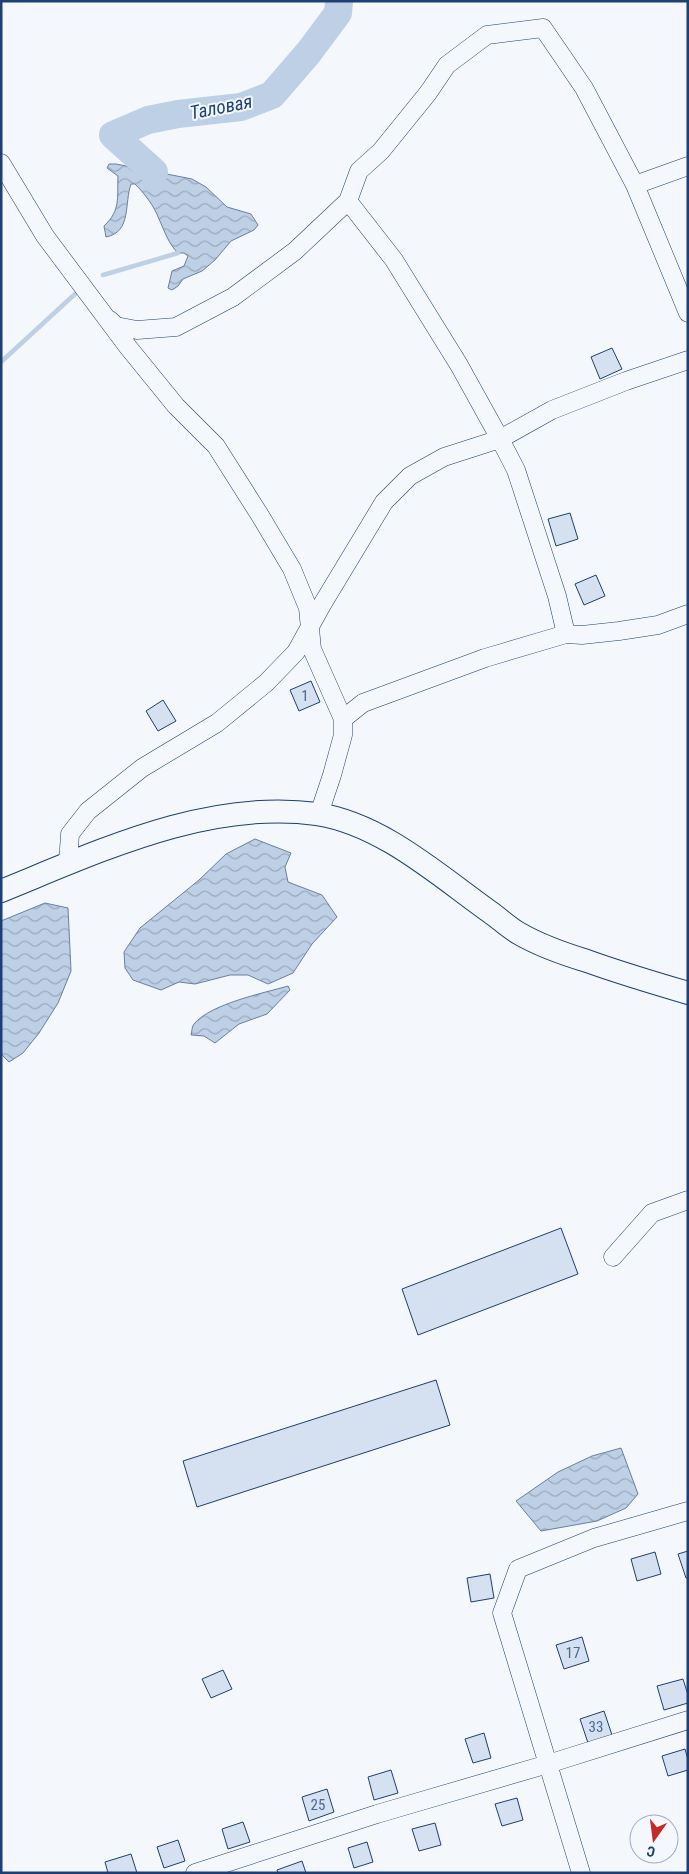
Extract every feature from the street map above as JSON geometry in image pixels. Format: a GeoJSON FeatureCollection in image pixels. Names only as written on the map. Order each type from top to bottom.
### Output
{"type":"FeatureCollection","features":[{"type":"Feature","properties":{"kind":"main road"},"geometry":{"type":"LineString","coordinates":[[1,890],[68,863],[145,836],[202,819],[237,813],[276,810],[319,814],[390,840],[520,934],[561,953],[688,993]]}},
{"type":"Feature","properties":{"kind":"street"},"geometry":{"type":"LineString","coordinates":[[104,313],[116,326],[137,330],[176,327],[233,297],[295,251],[348,201],[359,170],[381,151],[428,93],[447,65],[487,35],[543,28],[584,88],[635,185],[688,313]]}},
{"type":"Feature","properties":{"kind":"street"},"geometry":{"type":"LineString","coordinates":[[1,163],[45,236],[128,347],[176,406],[216,446],[292,569],[308,608],[312,650],[343,719],[343,735],[319,814]]}},
{"type":"Feature","properties":{"kind":"street"},"geometry":{"type":"LineString","coordinates":[[635,185],[688,166]]}},
{"type":"Feature","properties":{"kind":"street"},"geometry":{"type":"LineString","coordinates":[[348,201],[394,260],[459,365],[516,470],[557,596],[566,634]]}},
{"type":"Feature","properties":{"kind":"street"},"geometry":{"type":"LineString","coordinates":[[68,863],[70,834],[88,811],[142,768],[217,723],[266,682],[296,652],[323,603],[384,502],[410,476],[444,457],[500,439],[552,410],[626,381],[688,360]]}},
{"type":"Feature","properties":{"kind":"street"},"geometry":{"type":"LineString","coordinates":[[343,719],[363,703],[485,658],[566,634],[582,635],[658,625],[688,614]]}},
{"type":"Feature","properties":{"kind":"street"},"geometry":{"type":"LineString","coordinates":[[613,1257],[652,1213],[688,1200]]}},
{"type":"Feature","properties":{"kind":"street"},"geometry":{"type":"LineString","coordinates":[[582,1873],[502,1612],[518,1569],[594,1538],[688,1511]]}},
{"type":"Feature","properties":{"kind":"street"},"geometry":{"type":"LineString","coordinates":[[195,1873],[230,1867],[377,1814],[548,1764],[688,1720]]}},
{"type":"Feature","properties":{"kind":"water"},"geometry":{"type":"Polygon","coordinates":[[[109,164],[192,179],[206,187],[227,207],[251,214],[258,225],[254,230],[231,241],[215,260],[202,271],[183,279],[172,290],[168,288],[172,271],[184,266],[188,256],[184,253],[178,253],[172,245],[152,205],[135,184],[131,184],[126,216],[120,229],[106,237],[104,226],[116,209],[118,197],[118,176],[107,168],[109,164]]]}},
{"type":"Feature","properties":{"kind":"water"},"geometry":{"type":"Polygon","coordinates":[[[255,839],[291,853],[285,867],[288,882],[322,895],[337,917],[312,944],[293,973],[268,984],[248,975],[230,975],[195,984],[179,982],[161,990],[133,980],[125,968],[124,952],[140,928],[199,880],[226,854],[255,839]]]}},
{"type":"Feature","properties":{"kind":"water"},"geometry":{"type":"Polygon","coordinates":[[[45,903],[68,908],[71,971],[58,1003],[39,1033],[23,1053],[9,1062],[1,1054],[1,921],[45,903]]]}},
{"type":"Feature","properties":{"kind":"water"},"geometry":{"type":"Polygon","coordinates":[[[288,986],[290,990],[267,1014],[239,1024],[215,1043],[204,1036],[191,1035],[194,1024],[212,1011],[238,1000],[288,986]]]}},
{"type":"Feature","properties":{"kind":"water"},"geometry":{"type":"Polygon","coordinates":[[[621,1448],[638,1494],[626,1508],[597,1521],[541,1531],[516,1501],[558,1472],[592,1456],[621,1448]]]}},
{"type":"Feature","properties":{"kind":"building"},"geometry":{"type":"Polygon","coordinates":[[[612,348],[622,369],[600,379],[591,357],[612,348]]]}},
{"type":"Feature","properties":{"kind":"building"},"geometry":{"type":"Polygon","coordinates":[[[570,513],[578,539],[556,546],[548,519],[570,513]]]}},
{"type":"Feature","properties":{"kind":"building"},"geometry":{"type":"Polygon","coordinates":[[[596,575],[605,596],[584,605],[575,584],[596,575]]]}},
{"type":"Feature","properties":{"kind":"building"},"geometry":{"type":"Polygon","coordinates":[[[311,681],[320,702],[299,711],[290,690],[311,681]]]}},
{"type":"Feature","properties":{"kind":"building"},"geometry":{"type":"Polygon","coordinates":[[[163,700],[176,721],[158,731],[146,711],[163,700]]]}},
{"type":"Feature","properties":{"kind":"building"},"geometry":{"type":"Polygon","coordinates":[[[561,1228],[578,1274],[418,1335],[402,1289],[561,1228]]]}},
{"type":"Feature","properties":{"kind":"building"},"geometry":{"type":"Polygon","coordinates":[[[436,1380],[450,1425],[197,1507],[183,1461],[436,1380]]]}},
{"type":"Feature","properties":{"kind":"building"},"geometry":{"type":"Polygon","coordinates":[[[688,1551],[688,1578],[686,1578],[678,1554],[688,1551]]]}},
{"type":"Feature","properties":{"kind":"building"},"geometry":{"type":"Polygon","coordinates":[[[655,1552],[661,1574],[637,1581],[631,1559],[655,1552]]]}},
{"type":"Feature","properties":{"kind":"building"},"geometry":{"type":"Polygon","coordinates":[[[490,1574],[494,1598],[471,1602],[467,1578],[490,1574]]]}},
{"type":"Feature","properties":{"kind":"building"},"geometry":{"type":"Polygon","coordinates":[[[582,1637],[589,1661],[564,1669],[556,1645],[582,1637]]]}},
{"type":"Feature","properties":{"kind":"building"},"geometry":{"type":"Polygon","coordinates":[[[223,1670],[232,1689],[211,1698],[202,1679],[223,1670]]]}},
{"type":"Feature","properties":{"kind":"building"},"geometry":{"type":"Polygon","coordinates":[[[683,1679],[688,1695],[688,1703],[664,1710],[657,1686],[683,1679]]]}},
{"type":"Feature","properties":{"kind":"building"},"geometry":{"type":"Polygon","coordinates":[[[604,1711],[612,1735],[588,1743],[580,1719],[604,1711]]]}},
{"type":"Feature","properties":{"kind":"building"},"geometry":{"type":"Polygon","coordinates":[[[484,1733],[491,1758],[473,1763],[465,1739],[484,1733]]]}},
{"type":"Feature","properties":{"kind":"building"},"geometry":{"type":"Polygon","coordinates":[[[685,1749],[688,1770],[668,1776],[662,1756],[685,1749]]]}},
{"type":"Feature","properties":{"kind":"building"},"geometry":{"type":"Polygon","coordinates":[[[391,1770],[398,1793],[374,1800],[368,1777],[391,1770]]]}},
{"type":"Feature","properties":{"kind":"building"},"geometry":{"type":"Polygon","coordinates":[[[327,1789],[334,1812],[309,1821],[302,1797],[327,1789]]]}},
{"type":"Feature","properties":{"kind":"building"},"geometry":{"type":"Polygon","coordinates":[[[517,1798],[523,1820],[502,1826],[495,1804],[517,1798]]]}},
{"type":"Feature","properties":{"kind":"building"},"geometry":{"type":"Polygon","coordinates":[[[243,1822],[250,1842],[228,1849],[222,1829],[243,1822]]]}},
{"type":"Feature","properties":{"kind":"building"},"geometry":{"type":"Polygon","coordinates":[[[435,1823],[441,1845],[419,1851],[412,1829],[435,1823]]]}},
{"type":"Feature","properties":{"kind":"building"},"geometry":{"type":"Polygon","coordinates":[[[178,1840],[185,1861],[164,1868],[157,1847],[178,1840]]]}},
{"type":"Feature","properties":{"kind":"building"},"geometry":{"type":"Polygon","coordinates":[[[367,1842],[373,1862],[354,1868],[348,1848],[367,1842]]]}},
{"type":"Feature","properties":{"kind":"building"},"geometry":{"type":"Polygon","coordinates":[[[131,1854],[137,1873],[108,1873],[105,1862],[131,1854]]]}},
{"type":"Feature","properties":{"kind":"building"},"geometry":{"type":"Polygon","coordinates":[[[302,1861],[306,1873],[278,1873],[277,1870],[302,1861]]]}},
{"type":"Feature","properties":{"kind":"waterway","name":"Таловая"},"geometry":{"type":"LineString","coordinates":[[154,172],[113,135],[148,120],[178,114],[241,107],[272,95],[309,52],[338,13],[339,1]]}},
{"type":"Feature","properties":{"kind":"waterway"},"geometry":{"type":"LineString","coordinates":[[103,275],[178,253]]}},
{"type":"Feature","properties":{"kind":"waterway"},"geometry":{"type":"LineString","coordinates":[[1,362],[75,294]]}}]}
